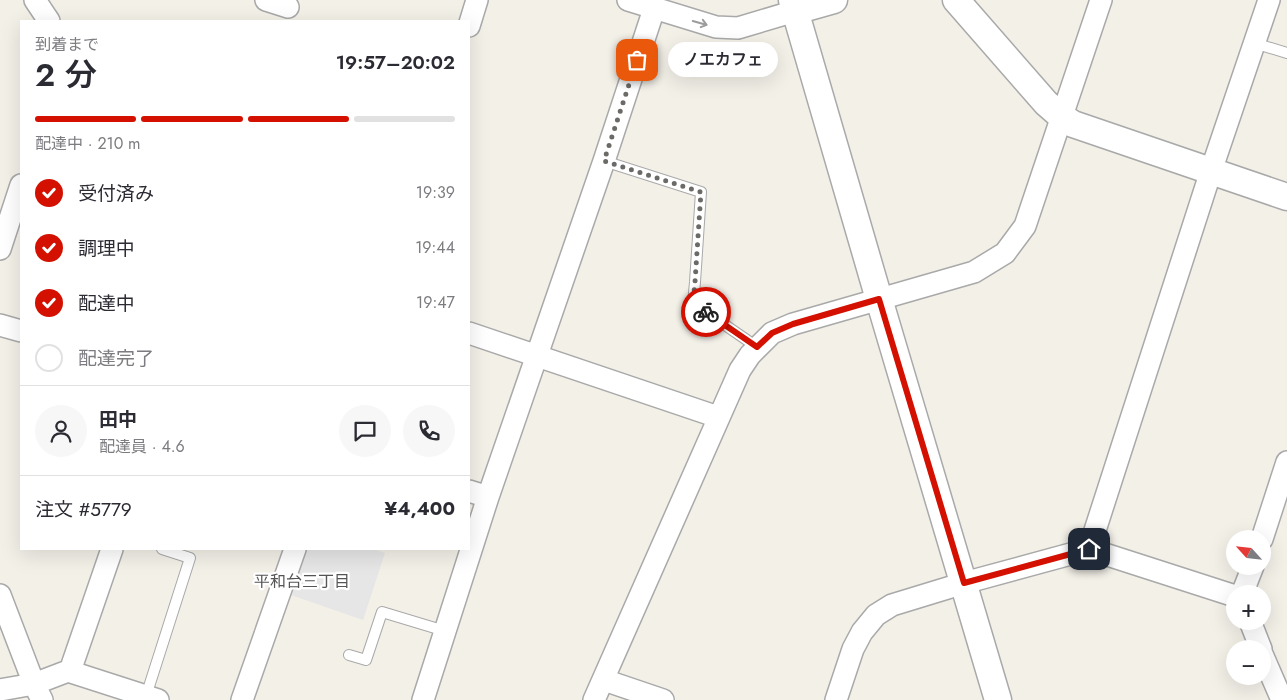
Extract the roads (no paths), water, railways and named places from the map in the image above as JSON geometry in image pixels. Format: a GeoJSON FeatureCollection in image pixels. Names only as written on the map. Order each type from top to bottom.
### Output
{"type":"FeatureCollection","features":[{"type":"Feature","properties":{"kind":"street"},"geometry":{"type":"LineString","coordinates":[[35,0],[48,20]]}},
{"type":"Feature","properties":{"kind":"street"},"geometry":{"type":"LineString","coordinates":[[266,0],[288,10]]}},
{"type":"Feature","properties":{"kind":"street"},"geometry":{"type":"LineString","coordinates":[[470,23],[477,0]]}},
{"type":"Feature","properties":{"kind":"street"},"geometry":{"type":"LineString","coordinates":[[628,0],[716,27],[738,28],[794,5],[834,0]]}},
{"type":"Feature","properties":{"kind":"street"},"geometry":{"type":"LineString","coordinates":[[956,0],[1046,103],[1073,124],[1287,197]]}},
{"type":"Feature","properties":{"kind":"street"},"geometry":{"type":"LineString","coordinates":[[594,700],[718,417],[740,370],[750,355],[772,333],[793,324],[974,272],[1005,253],[1025,226],[1101,0]]}},
{"type":"Feature","properties":{"kind":"street"},"geometry":{"type":"LineString","coordinates":[[1089,549],[1211,172],[1269,0]]}},
{"type":"Feature","properties":{"kind":"street"},"geometry":{"type":"LineString","coordinates":[[794,5],[998,700]]}},
{"type":"Feature","properties":{"kind":"street"},"geometry":{"type":"LineString","coordinates":[[470,527],[478,494],[537,356],[654,9]]}},
{"type":"Feature","properties":{"kind":"street"},"geometry":{"type":"LineString","coordinates":[[0,248],[20,188]]}},
{"type":"Feature","properties":{"kind":"street"},"geometry":{"type":"LineString","coordinates":[[0,324],[20,332]]}},
{"type":"Feature","properties":{"kind":"street"},"geometry":{"type":"LineString","coordinates":[[470,334],[718,417]]}},
{"type":"Feature","properties":{"kind":"street"},"geometry":{"type":"LineString","coordinates":[[1265,530],[1287,462]]}},
{"type":"Feature","properties":{"kind":"street"},"geometry":{"type":"LineString","coordinates":[[836,700],[853,649],[862,632],[876,615],[892,605],[964,583],[1089,549],[1226,593]]}},
{"type":"Feature","properties":{"kind":"street"},"geometry":{"type":"LineString","coordinates":[[70,671],[112,550]]}},
{"type":"Feature","properties":{"kind":"street"},"geometry":{"type":"LineString","coordinates":[[242,700],[295,550]]}},
{"type":"Feature","properties":{"kind":"street"},"geometry":{"type":"LineString","coordinates":[[423,700],[445,631],[465,550]]}},
{"type":"Feature","properties":{"kind":"street"},"geometry":{"type":"LineString","coordinates":[[0,595],[38,692]]}},
{"type":"Feature","properties":{"kind":"street"},"geometry":{"type":"LineString","coordinates":[[0,690],[38,692],[70,671],[152,698]]}},
{"type":"Feature","properties":{"kind":"street"},"geometry":{"type":"LineString","coordinates":[[1271,676],[1278,694]]}},
{"type":"Feature","properties":{"kind":"street"},"geometry":{"type":"LineString","coordinates":[[604,680],[663,700]]}},
{"type":"Feature","properties":{"kind":"lane"},"geometry":{"type":"LineString","coordinates":[[1254,43],[1287,53]]}},
{"type":"Feature","properties":{"kind":"lane"},"geometry":{"type":"LineString","coordinates":[[604,161],[701,192],[693,303],[757,347]]}},
{"type":"Feature","properties":{"kind":"lane"},"geometry":{"type":"LineString","coordinates":[[152,698],[190,558],[165,550]]}},
{"type":"Feature","properties":{"kind":"lane"},"geometry":{"type":"LineString","coordinates":[[349,655],[366,660],[382,612],[445,631]]}},
{"type":"Feature","properties":{"kind":"place","name":"ノエカフェ"},"geometry":{"type":"Point","coordinates":[637,60]}},
{"type":"Feature","properties":{"kind":"district","name":"平和台三丁目"},"geometry":{"type":"Point","coordinates":[302,581]}}]}
